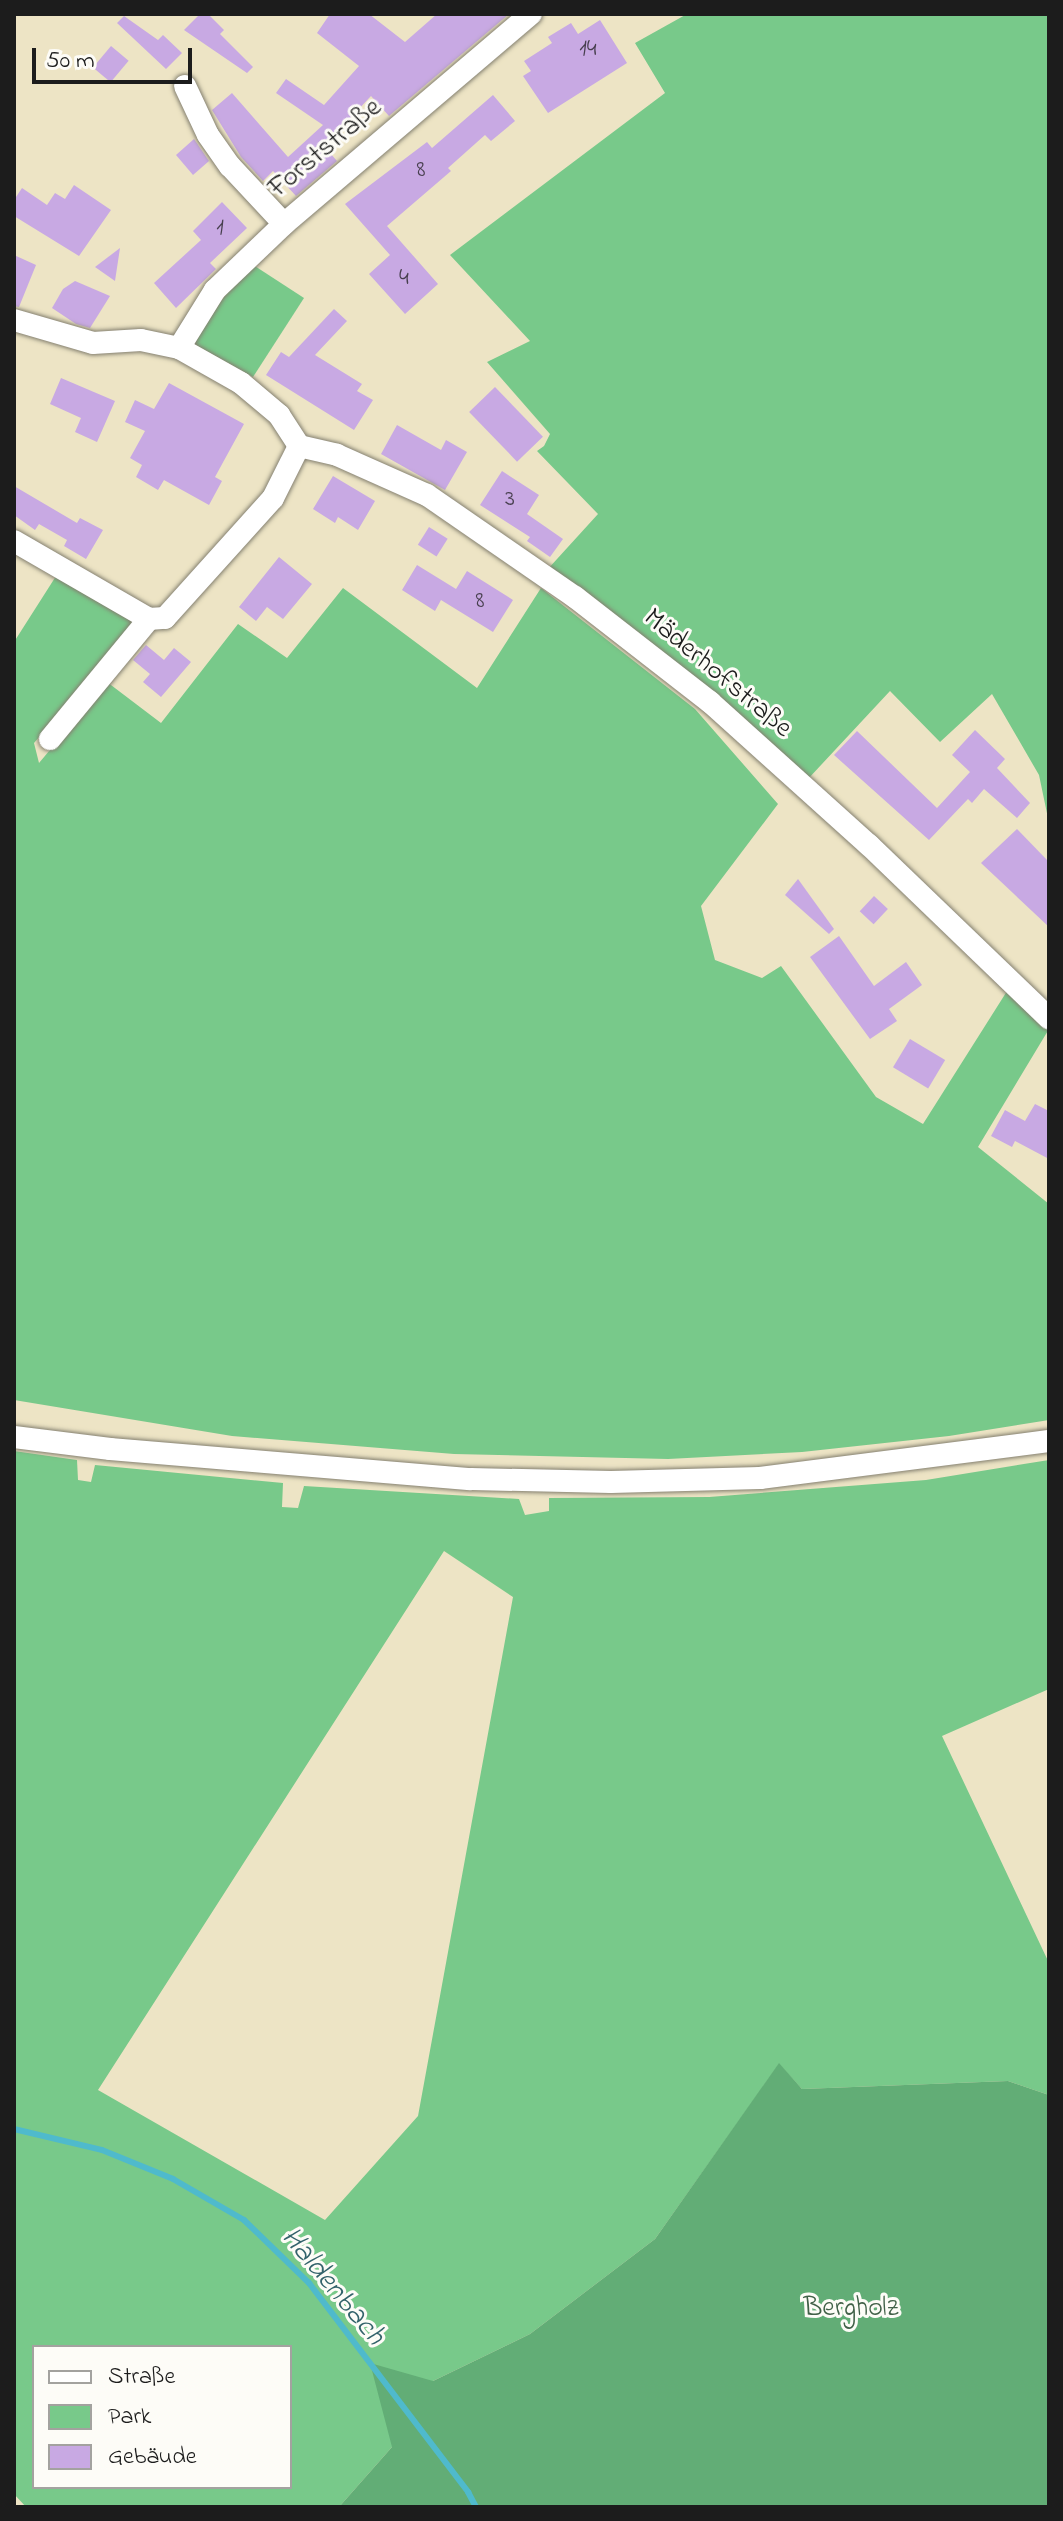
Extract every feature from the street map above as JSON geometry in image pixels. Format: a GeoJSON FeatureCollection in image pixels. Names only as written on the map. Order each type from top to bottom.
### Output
{"type":"FeatureCollection","features":[{"type":"Feature","properties":{"kind":"street","name":"Forststraße"},"geometry":{"type":"LineString","coordinates":[[179,348],[215,290],[284,224],[531,14]]}},
{"type":"Feature","properties":{"kind":"street"},"geometry":{"type":"LineString","coordinates":[[185,86],[215,145],[284,224]]}},
{"type":"Feature","properties":{"kind":"street"},"geometry":{"type":"LineString","coordinates":[[14,320],[93,343],[141,340],[179,348],[241,383],[279,415],[299,446],[273,498],[165,618],[149,619],[14,541]]}},
{"type":"Feature","properties":{"kind":"street","name":"Mäderhofstraße"},"geometry":{"type":"LineString","coordinates":[[299,446],[337,455],[427,495],[575,597],[710,702],[869,845],[1049,1018]]}},
{"type":"Feature","properties":{"kind":"street"},"geometry":{"type":"LineString","coordinates":[[50,739],[149,619]]}},
{"type":"Feature","properties":{"kind":"street"},"geometry":{"type":"LineString","coordinates":[[14,1437],[110,1449],[471,1479],[611,1482],[760,1478],[1049,1441]]}},
{"type":"Feature","properties":{"kind":"green space"},"geometry":{"type":"Polygon","coordinates":[[[687,14],[1049,14],[1049,823],[1039,775],[992,694],[940,742],[890,691],[808,779],[547,570],[598,514],[537,451],[544,446],[550,434],[487,362],[530,341],[450,255],[665,93],[635,43],[687,14]]]}},
{"type":"Feature","properties":{"kind":"green space"},"geometry":{"type":"Polygon","coordinates":[[[250,263],[304,298],[253,377],[190,342],[250,263]]]}},
{"type":"Feature","properties":{"kind":"green space"},"geometry":{"type":"Polygon","coordinates":[[[58,573],[139,622],[34,743],[39,763],[107,682],[161,723],[238,624],[287,658],[343,588],[477,688],[541,588],[695,709],[778,804],[701,906],[715,960],[762,978],[781,966],[876,1097],[923,1124],[1009,988],[1049,1029],[978,1147],[1049,1204],[1049,1420],[949,1436],[802,1452],[668,1459],[454,1454],[232,1436],[14,1400],[14,642],[58,573]]]}},
{"type":"Feature","properties":{"kind":"green space"},"geometry":{"type":"Polygon","coordinates":[[[14,1451],[77,1460],[78,1480],[91,1482],[95,1465],[283,1483],[282,1507],[298,1508],[304,1486],[519,1499],[525,1515],[549,1511],[549,1498],[709,1497],[926,1480],[1049,1460],[1049,1689],[942,1736],[1049,1963],[1049,2095],[1008,2081],[802,2089],[779,2064],[655,2239],[530,2334],[433,2381],[392,2447],[339,2507],[26,2507],[14,2494],[14,1451]],[[444,1551],[98,2090],[325,2220],[418,2116],[513,1597],[444,1551]]]}},
{"type":"Feature","properties":{"kind":"green space","name":"Bergholz"},"geometry":{"type":"Polygon","coordinates":[[[779,2063],[802,2089],[1008,2081],[1049,2095],[1049,2507],[339,2507],[392,2447],[370,2363],[433,2381],[530,2334],[655,2239],[779,2063]]]}},
{"type":"Feature","properties":{"kind":"building"},"geometry":{"type":"Polygon","coordinates":[[[200,14],[208,14],[224,30],[220,34],[253,67],[247,73],[184,30],[200,14]]]}},
{"type":"Feature","properties":{"kind":"building"},"geometry":{"type":"Polygon","coordinates":[[[330,14],[369,14],[405,42],[437,14],[509,14],[389,116],[371,96],[324,146],[337,161],[296,196],[273,171],[263,181],[241,157],[212,110],[232,93],[288,157],[323,125],[276,93],[286,79],[324,105],[359,66],[317,33],[330,14]]]}},
{"type":"Feature","properties":{"kind":"building"},"geometry":{"type":"Polygon","coordinates":[[[124,16],[158,40],[163,35],[182,53],[166,69],[117,23],[124,16]]]}},
{"type":"Feature","properties":{"kind":"building"},"geometry":{"type":"Polygon","coordinates":[[[600,20],[627,63],[548,113],[523,76],[531,71],[524,61],[552,43],[548,37],[571,23],[578,34],[600,20]]]}},
{"type":"Feature","properties":{"kind":"building"},"geometry":{"type":"Polygon","coordinates":[[[111,46],[129,61],[111,82],[93,67],[111,46]]]}},
{"type":"Feature","properties":{"kind":"building"},"geometry":{"type":"Polygon","coordinates":[[[493,95],[515,121],[491,141],[485,135],[448,168],[451,171],[387,226],[438,284],[405,314],[369,274],[390,255],[345,204],[427,142],[432,148],[493,95]]]}},
{"type":"Feature","properties":{"kind":"building"},"geometry":{"type":"Polygon","coordinates":[[[194,139],[209,161],[193,175],[176,155],[194,139]]]}},
{"type":"Feature","properties":{"kind":"building"},"geometry":{"type":"Polygon","coordinates":[[[74,185],[111,210],[79,256],[14,216],[14,200],[22,188],[47,205],[55,193],[65,199],[74,185]]]}},
{"type":"Feature","properties":{"kind":"building"},"geometry":{"type":"Polygon","coordinates":[[[222,202],[247,228],[210,263],[216,269],[176,308],[154,283],[201,240],[193,231],[222,202]]]}},
{"type":"Feature","properties":{"kind":"building"},"geometry":{"type":"Polygon","coordinates":[[[120,248],[115,281],[95,267],[120,248]]]}},
{"type":"Feature","properties":{"kind":"building"},"geometry":{"type":"Polygon","coordinates":[[[14,255],[36,265],[19,307],[14,306],[14,255]]]}},
{"type":"Feature","properties":{"kind":"building"},"geometry":{"type":"Polygon","coordinates":[[[75,281],[110,296],[90,328],[76,324],[52,308],[63,289],[75,281]]]}},
{"type":"Feature","properties":{"kind":"building"},"geometry":{"type":"Polygon","coordinates":[[[334,309],[347,321],[315,355],[362,384],[357,391],[373,400],[354,430],[266,375],[281,352],[289,357],[334,309]]]}},
{"type":"Feature","properties":{"kind":"building"},"geometry":{"type":"Polygon","coordinates":[[[61,378],[115,401],[97,442],[75,432],[81,418],[50,404],[61,378]]]}},
{"type":"Feature","properties":{"kind":"building"},"geometry":{"type":"Polygon","coordinates":[[[169,383],[244,424],[215,477],[222,481],[209,505],[164,480],[158,490],[136,477],[142,465],[130,458],[145,431],[125,422],[135,400],[154,409],[169,383]]]}},
{"type":"Feature","properties":{"kind":"building"},"geometry":{"type":"Polygon","coordinates":[[[495,387],[543,437],[517,462],[469,412],[495,387]]]}},
{"type":"Feature","properties":{"kind":"building"},"geometry":{"type":"Polygon","coordinates":[[[397,425],[441,450],[446,440],[467,452],[445,490],[381,454],[397,425]]]}},
{"type":"Feature","properties":{"kind":"building"},"geometry":{"type":"Polygon","coordinates":[[[502,471],[539,495],[527,514],[563,539],[550,557],[527,541],[530,537],[480,505],[502,471]]]}},
{"type":"Feature","properties":{"kind":"building"},"geometry":{"type":"Polygon","coordinates":[[[333,476],[375,501],[358,530],[338,517],[335,523],[313,509],[333,476]]]}},
{"type":"Feature","properties":{"kind":"building"},"geometry":{"type":"Polygon","coordinates":[[[14,486],[77,523],[80,518],[103,530],[86,559],[64,546],[67,540],[39,524],[35,530],[14,515],[14,486]]]}},
{"type":"Feature","properties":{"kind":"building"},"geometry":{"type":"Polygon","coordinates":[[[429,527],[448,539],[437,556],[418,545],[429,527]]]}},
{"type":"Feature","properties":{"kind":"building"},"geometry":{"type":"Polygon","coordinates":[[[279,557],[312,584],[283,619],[267,607],[256,621],[239,607],[279,557]]]}},
{"type":"Feature","properties":{"kind":"building"},"geometry":{"type":"Polygon","coordinates":[[[417,565],[456,589],[467,571],[513,600],[493,632],[441,600],[435,611],[402,590],[417,565]]]}},
{"type":"Feature","properties":{"kind":"building"},"geometry":{"type":"Polygon","coordinates":[[[146,645],[164,660],[174,648],[191,662],[161,697],[143,682],[150,674],[133,660],[146,645]]]}},
{"type":"Feature","properties":{"kind":"building"},"geometry":{"type":"Polygon","coordinates":[[[975,730],[1005,759],[997,768],[1030,803],[1017,818],[984,789],[972,803],[968,799],[929,840],[834,755],[857,731],[937,808],[970,772],[952,755],[975,730]]]}},
{"type":"Feature","properties":{"kind":"building"},"geometry":{"type":"Polygon","coordinates":[[[1017,829],[1049,862],[1049,927],[981,863],[1017,829]]]}},
{"type":"Feature","properties":{"kind":"building"},"geometry":{"type":"Polygon","coordinates":[[[798,879],[834,929],[829,934],[785,895],[798,879]]]}},
{"type":"Feature","properties":{"kind":"building"},"geometry":{"type":"Polygon","coordinates":[[[874,896],[888,909],[874,924],[860,911],[874,896]]]}},
{"type":"Feature","properties":{"kind":"building"},"geometry":{"type":"Polygon","coordinates":[[[839,936],[874,986],[906,962],[922,985],[889,1009],[897,1021],[870,1039],[810,957],[839,936]]]}},
{"type":"Feature","properties":{"kind":"building"},"geometry":{"type":"Polygon","coordinates":[[[910,1039],[945,1060],[928,1088],[893,1067],[910,1039]]]}},
{"type":"Feature","properties":{"kind":"building"},"geometry":{"type":"Polygon","coordinates":[[[1035,1104],[1049,1111],[1049,1159],[1015,1141],[1012,1147],[991,1136],[1005,1110],[1025,1121],[1035,1104]]]}},
{"type":"Feature","properties":{"kind":"waterway","name":"Haldenbach"},"geometry":{"type":"LineString","coordinates":[[14,2129],[102,2150],[173,2179],[244,2220],[309,2283],[468,2492],[476,2507]]}}]}
